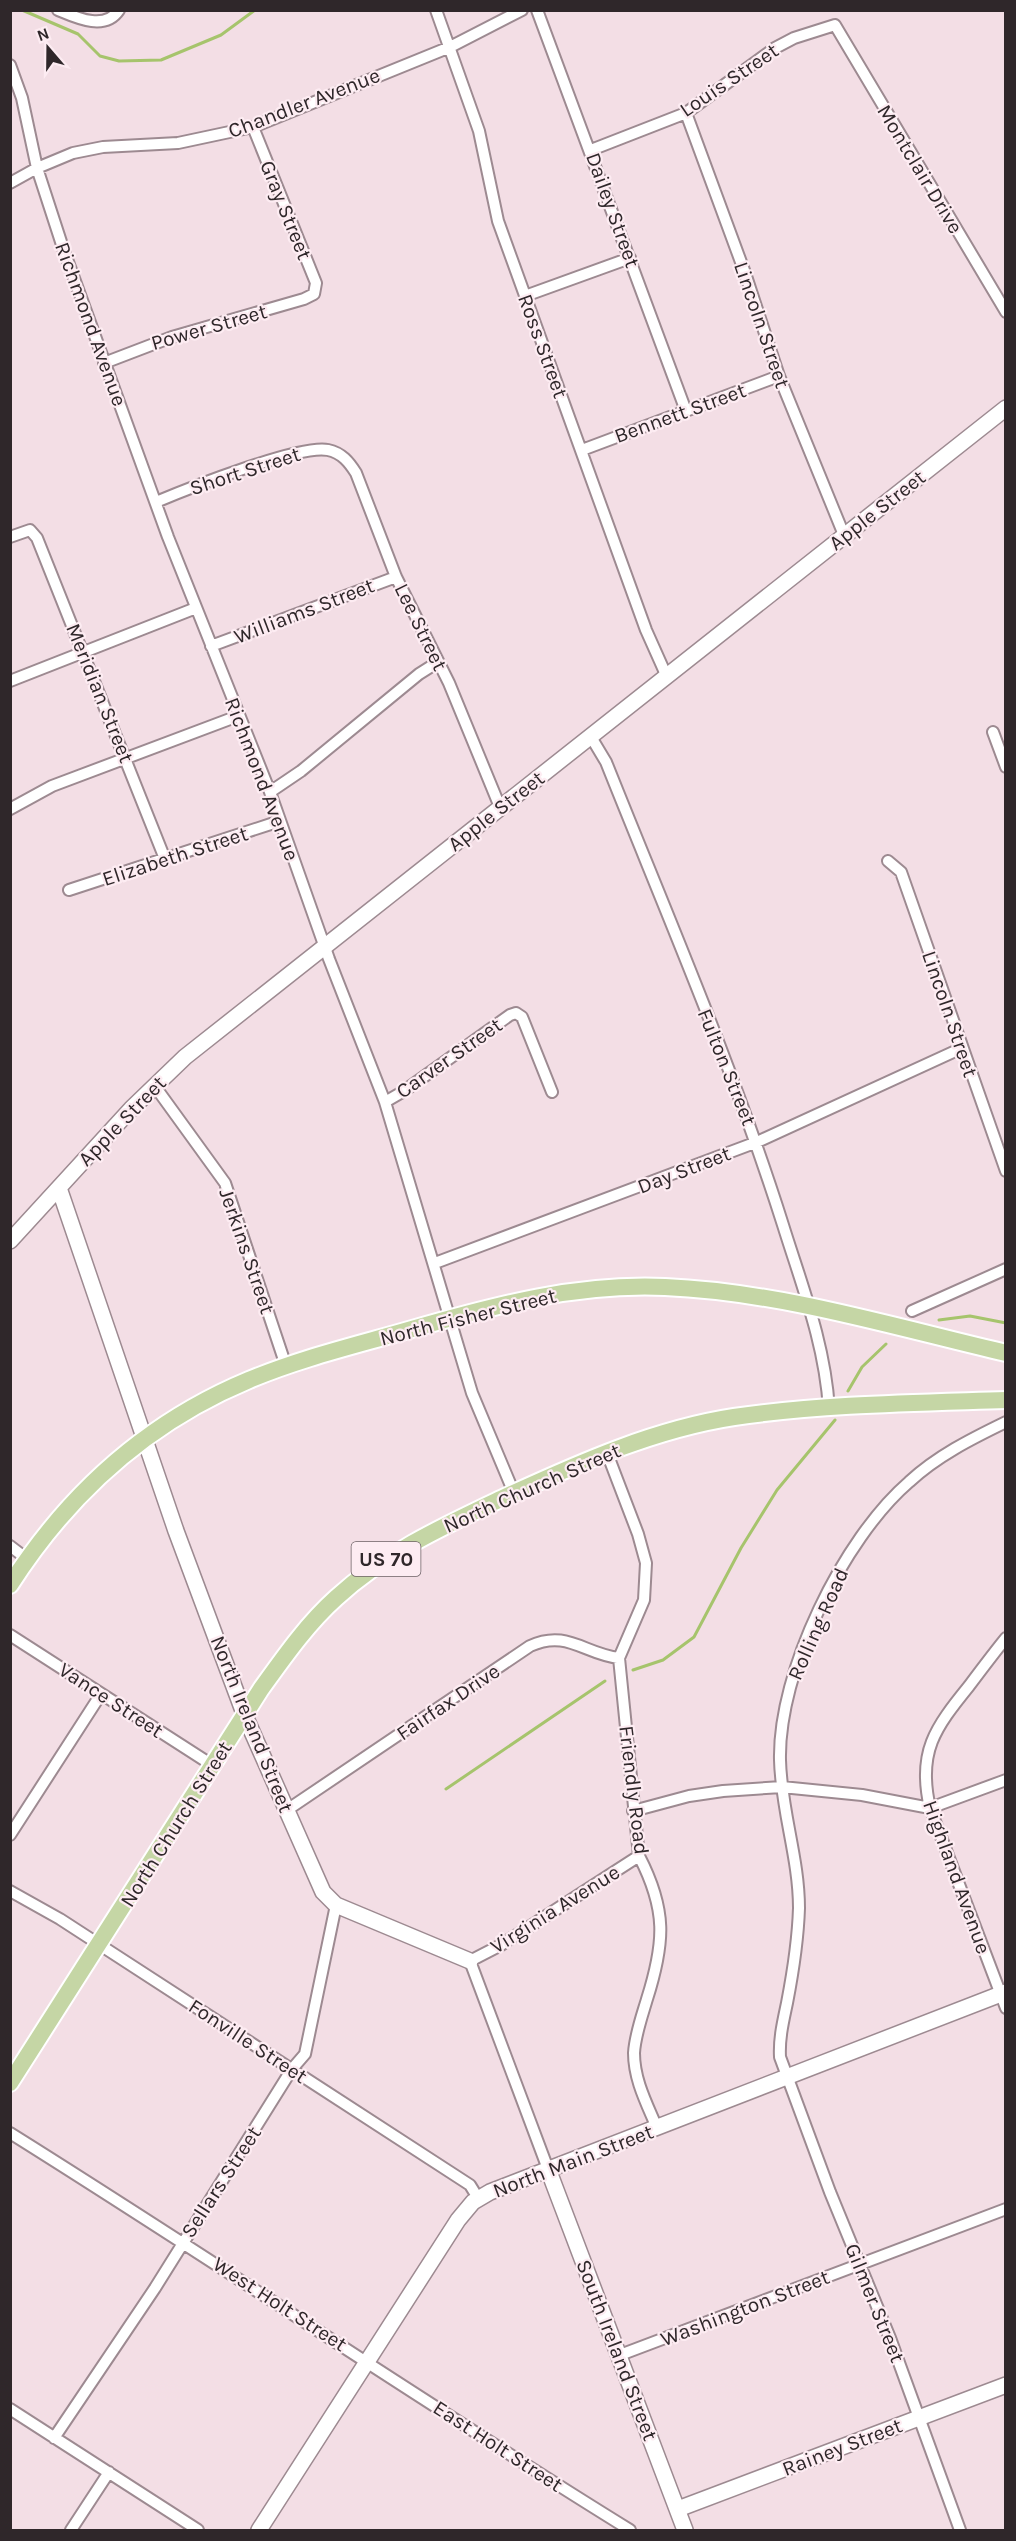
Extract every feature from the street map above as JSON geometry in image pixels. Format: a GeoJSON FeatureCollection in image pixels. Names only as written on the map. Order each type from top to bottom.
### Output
{"type":"FeatureCollection","features":[{"type":"Feature","properties":{"kind":"main road","name":"North Fisher Street"},"geometry":{"type":"LineString","coordinates":[[10,1585],[66,1508],[108,1468],[144,1438],[214,1396],[286,1366],[451,1318],[539,1296],[626,1288],[712,1291],[809,1308],[1005,1353]]}},
{"type":"Feature","properties":{"kind":"main road","name":"North Church Street"},"geometry":{"type":"LineString","coordinates":[[10,2083],[212,1765],[287,1653],[334,1599],[406,1546],[514,1493],[607,1454],[701,1424],[759,1414],[1005,1400]]}},
{"type":"Feature","properties":{"kind":"street"},"geometry":{"type":"LineString","coordinates":[[58,10],[101,22],[114,17],[119,10]]}},
{"type":"Feature","properties":{"kind":"street","name":"Ross Street"},"geometry":{"type":"LineString","coordinates":[[436,10],[479,131],[498,221],[646,630],[667,677]]}},
{"type":"Feature","properties":{"kind":"street","name":"Chandler Avenue"},"geometry":{"type":"LineString","coordinates":[[10,183],[37,168],[87,150],[178,143],[252,127],[450,47],[522,10]]}},
{"type":"Feature","properties":{"kind":"street","name":"Dailey Street"},"geometry":{"type":"LineString","coordinates":[[537,10],[591,150],[686,411]]}},
{"type":"Feature","properties":{"kind":"street","name":"Louis Street"},"geometry":{"type":"LineString","coordinates":[[591,150],[686,113],[775,48],[794,38],[835,25]]}},
{"type":"Feature","properties":{"kind":"street","name":"Montclair Drive"},"geometry":{"type":"LineString","coordinates":[[835,25],[1005,312]]}},
{"type":"Feature","properties":{"kind":"street","name":"Richmond Avenue"},"geometry":{"type":"LineString","coordinates":[[10,65],[22,98],[37,168],[104,363],[196,608],[270,792],[385,1102],[472,1393],[514,1493]]}},
{"type":"Feature","properties":{"kind":"street","name":"Lincoln Street"},"geometry":{"type":"LineString","coordinates":[[686,113],[745,273],[779,376],[844,535]]}},
{"type":"Feature","properties":{"kind":"street","name":"Gray Street"},"geometry":{"type":"LineString","coordinates":[[252,127],[316,284],[314,294]]}},
{"type":"Feature","properties":{"kind":"street"},"geometry":{"type":"LineString","coordinates":[[525,296],[630,258]]}},
{"type":"Feature","properties":{"kind":"street","name":"Power Street"},"geometry":{"type":"LineString","coordinates":[[104,363],[152,343],[304,299],[314,294]]}},
{"type":"Feature","properties":{"kind":"street","name":"Bennett Street"},"geometry":{"type":"LineString","coordinates":[[582,450],[779,376]]}},
{"type":"Feature","properties":{"kind":"street","name":"Apple Street"},"geometry":{"type":"LineString","coordinates":[[10,1241],[154,1085],[325,945],[1005,408]]}},
{"type":"Feature","properties":{"kind":"street","name":"Short Street"},"geometry":{"type":"LineString","coordinates":[[156,502],[204,483],[304,451],[321,449],[336,452]]}},
{"type":"Feature","properties":{"kind":"street","name":"Lee Street"},"geometry":{"type":"LineString","coordinates":[[336,452],[345,458],[356,473],[396,577],[438,662],[500,807]]}},
{"type":"Feature","properties":{"kind":"street","name":"Meridian Street"},"geometry":{"type":"LineString","coordinates":[[10,537],[30,530],[37,537],[165,859]]}},
{"type":"Feature","properties":{"kind":"street","name":"Williams Street"},"geometry":{"type":"LineString","coordinates":[[211,646],[396,577]]}},
{"type":"Feature","properties":{"kind":"street"},"geometry":{"type":"LineString","coordinates":[[10,681],[84,654],[196,608]]}},
{"type":"Feature","properties":{"kind":"street"},"geometry":{"type":"LineString","coordinates":[[270,792],[301,771],[418,674],[438,662]]}},
{"type":"Feature","properties":{"kind":"street"},"geometry":{"type":"LineString","coordinates":[[10,809],[52,786],[238,716]]}},
{"type":"Feature","properties":{"kind":"street"},"geometry":{"type":"LineString","coordinates":[[993,732],[1005,767]]}},
{"type":"Feature","properties":{"kind":"street","name":"Fulton Street"},"geometry":{"type":"LineString","coordinates":[[591,737],[606,762],[757,1142],[823,1353],[829,1409]]}},
{"type":"Feature","properties":{"kind":"street","name":"Elizabeth Street"},"geometry":{"type":"LineString","coordinates":[[69,890],[280,821]]}},
{"type":"Feature","properties":{"kind":"street","name":"Lincoln Street"},"geometry":{"type":"LineString","coordinates":[[888,861],[901,872],[1005,1171]]}},
{"type":"Feature","properties":{"kind":"street","name":"Carver Street"},"geometry":{"type":"LineString","coordinates":[[385,1102],[512,1014],[522,1017],[552,1092]]}},
{"type":"Feature","properties":{"kind":"street","name":"Day Street"},"geometry":{"type":"LineString","coordinates":[[435,1263],[757,1142],[962,1048]]}},
{"type":"Feature","properties":{"kind":"street","name":"Jerkins Street"},"geometry":{"type":"LineString","coordinates":[[154,1085],[225,1183],[286,1366]]}},
{"type":"Feature","properties":{"kind":"street","name":"North Ireland Street"},"geometry":{"type":"LineString","coordinates":[[59,1188],[144,1438],[245,1716],[323,1892],[336,1905]]}},
{"type":"Feature","properties":{"kind":"street"},"geometry":{"type":"LineString","coordinates":[[912,1311],[1005,1269]]}},
{"type":"Feature","properties":{"kind":"street","name":"Rolling Road"},"geometry":{"type":"LineString","coordinates":[[788,2077],[780,2057],[779,2042],[796,1952],[799,1907],[796,1866],[782,1787],[781,1732],[790,1686],[825,1601],[861,1535],[886,1504],[922,1470],[1005,1422]]}},
{"type":"Feature","properties":{"kind":"street","name":"Friendly Road"},"geometry":{"type":"LineString","coordinates":[[607,1454],[638,1534],[646,1563],[644,1600],[619,1658],[639,1856],[653,1885],[662,1936],[660,1954],[635,2042],[635,2065],[639,2085],[657,2128]]}},
{"type":"Feature","properties":{"kind":"street"},"geometry":{"type":"LineString","coordinates":[[10,1546],[27,1559]]}},
{"type":"Feature","properties":{"kind":"street","name":"Vance Street"},"geometry":{"type":"LineString","coordinates":[[10,1635],[212,1765]]}},
{"type":"Feature","properties":{"kind":"street","name":"Highland Avenue"},"geometry":{"type":"LineString","coordinates":[[1004,1998],[930,1808],[925,1767],[935,1730],[1005,1638]]}},
{"type":"Feature","properties":{"kind":"street","name":"Fairfax Drive"},"geometry":{"type":"LineString","coordinates":[[287,1810],[538,1642],[568,1640],[600,1655],[619,1658]]}},
{"type":"Feature","properties":{"kind":"street"},"geometry":{"type":"LineString","coordinates":[[10,1835],[101,1694]]}},
{"type":"Feature","properties":{"kind":"street"},"geometry":{"type":"LineString","coordinates":[[633,1811],[689,1796],[782,1787],[862,1795],[930,1808],[1005,1780]]}},
{"type":"Feature","properties":{"kind":"street","name":"Virginia Avenue"},"geometry":{"type":"LineString","coordinates":[[470,1961],[501,1945],[639,1856]]}},
{"type":"Feature","properties":{"kind":"street","name":"Fonville Street"},"geometry":{"type":"LineString","coordinates":[[10,1891],[292,2069],[470,2185],[478,2198]]}},
{"type":"Feature","properties":{"kind":"street"},"geometry":{"type":"LineString","coordinates":[[336,1905],[470,1961],[548,2169]]}},
{"type":"Feature","properties":{"kind":"street","name":"Sellars Street"},"geometry":{"type":"LineString","coordinates":[[54,2438],[155,2288],[292,2069],[306,2051],[336,1905]]}},
{"type":"Feature","properties":{"kind":"street","name":"North Main Street"},"geometry":{"type":"LineString","coordinates":[[259,2530],[458,2220],[478,2198],[788,2077],[1004,1998]]}},
{"type":"Feature","properties":{"kind":"street","name":"Gilmer Street"},"geometry":{"type":"LineString","coordinates":[[788,2077],[960,2530]]}},
{"type":"Feature","properties":{"kind":"street","name":"West Holt Street"},"geometry":{"type":"LineString","coordinates":[[10,2133],[183,2241],[367,2361]]}},
{"type":"Feature","properties":{"kind":"street","name":"South Ireland Street"},"geometry":{"type":"LineString","coordinates":[[548,2169],[685,2530]]}},
{"type":"Feature","properties":{"kind":"street","name":"Washington Street"},"geometry":{"type":"LineString","coordinates":[[620,2355],[1005,2209]]}},
{"type":"Feature","properties":{"kind":"street","name":"East Holt Street"},"geometry":{"type":"LineString","coordinates":[[367,2361],[630,2530]]}},
{"type":"Feature","properties":{"kind":"street","name":"Rainey Street"},"geometry":{"type":"LineString","coordinates":[[678,2509],[1005,2385]]}},
{"type":"Feature","properties":{"kind":"street"},"geometry":{"type":"LineString","coordinates":[[10,2409],[198,2530]]}},
{"type":"Feature","properties":{"kind":"street"},"geometry":{"type":"LineString","coordinates":[[71,2530],[109,2472]]}},
{"type":"Feature","properties":{"kind":"waterway"},"geometry":{"type":"LineString","coordinates":[[22,10],[78,34],[100,56],[119,61],[161,60],[221,35],[255,10]]}},
{"type":"Feature","properties":{"kind":"waterway"},"geometry":{"type":"LineString","coordinates":[[939,1320],[970,1316],[1006,1323]]}},
{"type":"Feature","properties":{"kind":"waterway"},"geometry":{"type":"LineString","coordinates":[[848,1391],[862,1367],[886,1344]]}},
{"type":"Feature","properties":{"kind":"waterway"},"geometry":{"type":"LineString","coordinates":[[633,1670],[663,1660],[694,1637],[741,1548],[777,1490],[835,1420]]}},
{"type":"Feature","properties":{"kind":"waterway"},"geometry":{"type":"LineString","coordinates":[[446,1789],[605,1681]]}}]}
